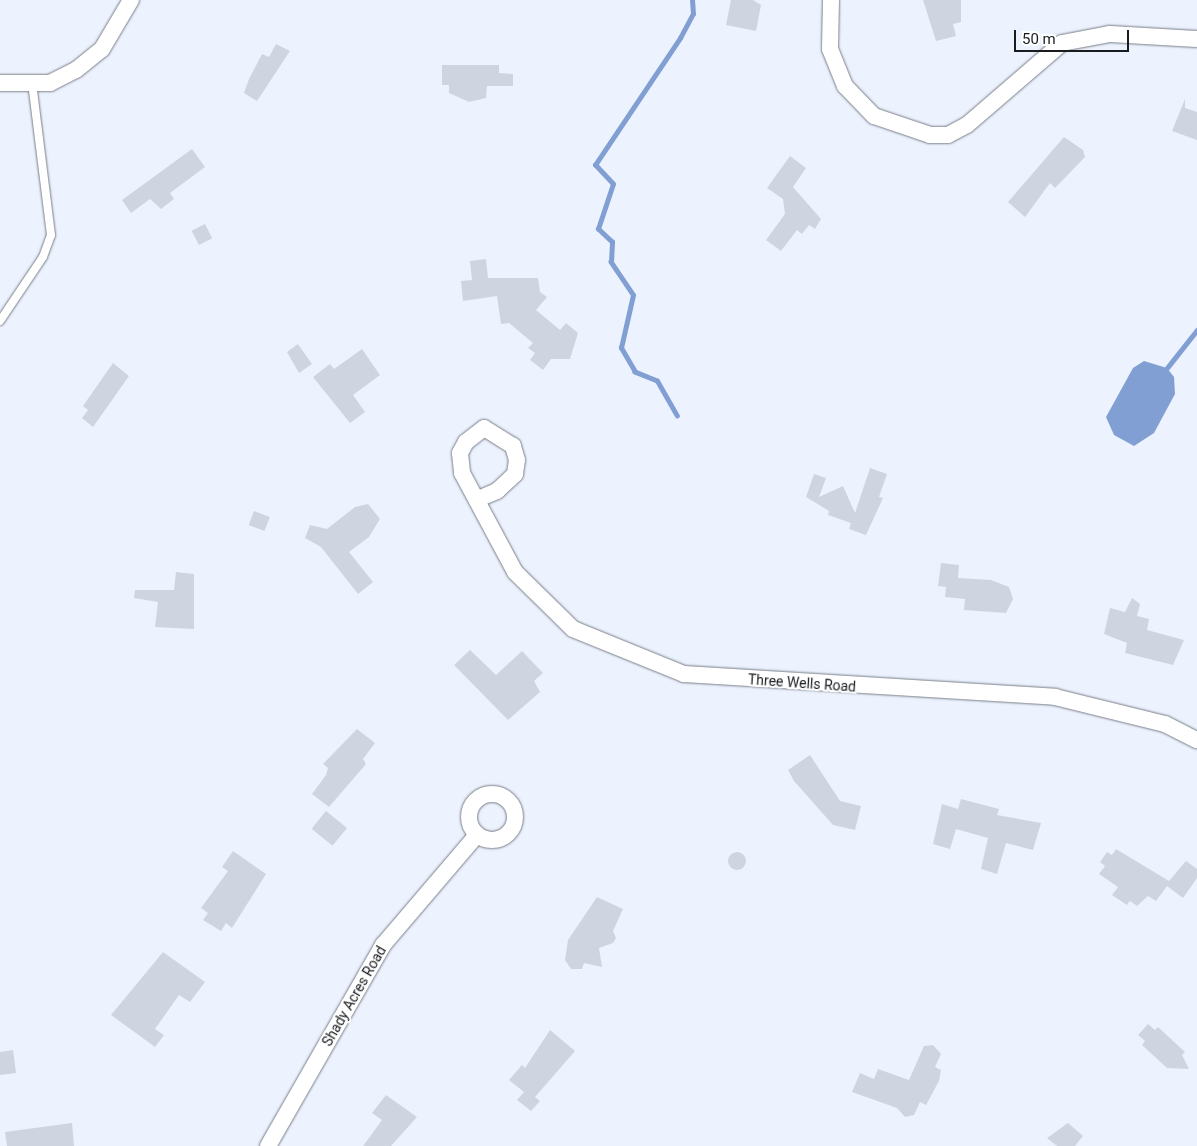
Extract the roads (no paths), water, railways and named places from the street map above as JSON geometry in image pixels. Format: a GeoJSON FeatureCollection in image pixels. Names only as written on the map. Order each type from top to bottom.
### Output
{"type":"FeatureCollection","features":[{"type":"Feature","properties":{"kind":"street"},"geometry":{"type":"LineString","coordinates":[[0,83],[50,83],[102,49],[131,0]]}},
{"type":"Feature","properties":{"kind":"street"},"geometry":{"type":"LineString","coordinates":[[831,0],[830,49],[846,86],[874,116],[930,135],[948,135],[967,125],[1062,43],[1110,34],[1197,39]]}},
{"type":"Feature","properties":{"kind":"street","name":"Three Wells Road"},"geometry":{"type":"LineString","coordinates":[[478,499],[488,530],[515,572],[573,628],[684,674],[1055,697],[1165,724],[1197,740]]}},
{"type":"Feature","properties":{"kind":"street","name":"Shady Acres Road"},"geometry":{"type":"LineString","coordinates":[[268,1146],[383,945],[477,835]]}},
{"type":"Feature","properties":{"kind":"lane"},"geometry":{"type":"LineString","coordinates":[[0,320],[43,257],[51,235],[32,83]]}},
{"type":"Feature","properties":{"kind":"water"},"geometry":{"type":"Polygon","coordinates":[[[1144,361],[1167,368],[1174,377],[1175,394],[1154,433],[1134,446],[1114,435],[1106,417],[1133,368],[1144,361]]]}},
{"type":"Feature","properties":{"kind":"waterway"},"geometry":{"type":"LineString","coordinates":[[677,416],[657,381],[635,372],[621,348],[633,295],[611,262],[612,242],[598,229],[613,184],[595,165],[680,38],[693,14],[692,0]]}},
{"type":"Feature","properties":{"kind":"waterway"},"geometry":{"type":"LineString","coordinates":[[1167,368],[1197,330]]}}]}
